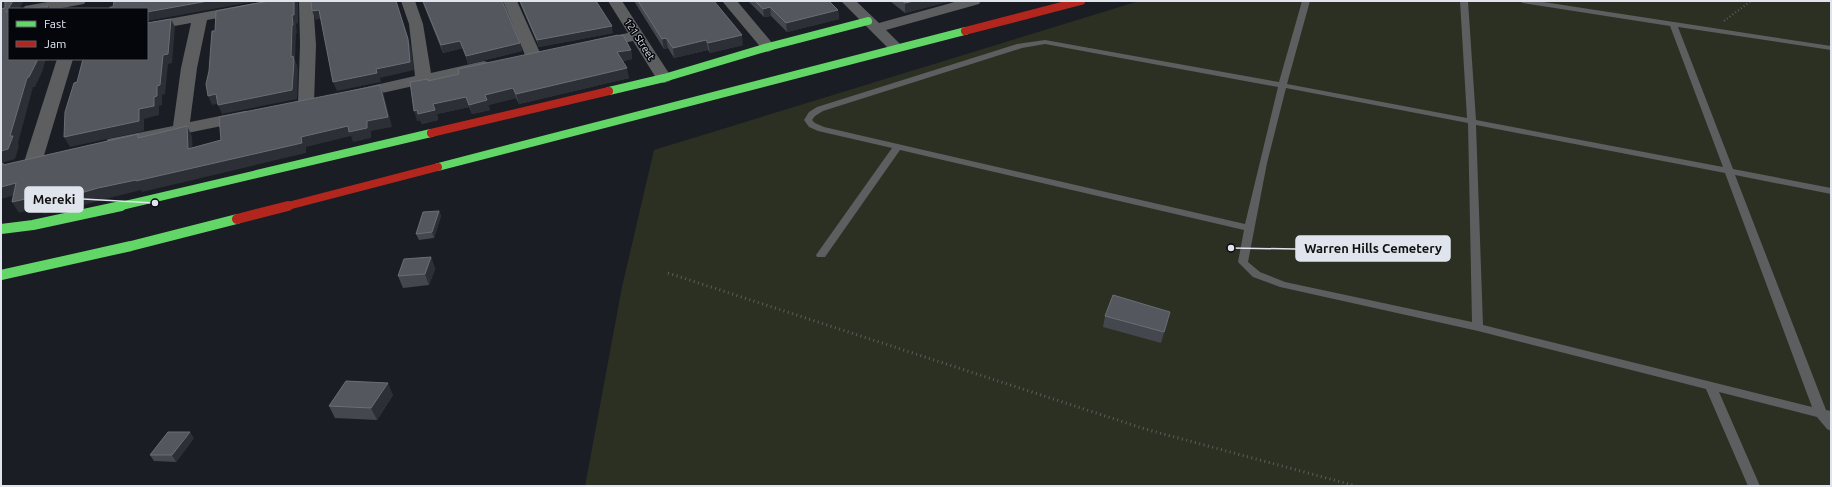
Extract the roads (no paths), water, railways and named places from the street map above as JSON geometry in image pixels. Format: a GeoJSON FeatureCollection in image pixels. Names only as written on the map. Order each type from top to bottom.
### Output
{"type":"FeatureCollection","features":[{"type":"Feature","properties":{"kind":"street"},"geometry":{"type":"LineString","coordinates":[[36,8],[80,1]]}},
{"type":"Feature","properties":{"kind":"street"},"geometry":{"type":"LineString","coordinates":[[148,27],[289,1]]}},
{"type":"Feature","properties":{"kind":"street"},"geometry":{"type":"LineString","coordinates":[[306,1],[308,45],[314,102],[424,80],[525,57],[510,1]]}},
{"type":"Feature","properties":{"kind":"street"},"geometry":{"type":"LineString","coordinates":[[408,1],[416,24],[424,80]]}},
{"type":"Feature","properties":{"kind":"street","name":"121 Street"},"geometry":{"type":"LineString","coordinates":[[616,1],[664,78]]}},
{"type":"Feature","properties":{"kind":"street"},"geometry":{"type":"LineString","coordinates":[[729,1],[768,47]]}},
{"type":"Feature","properties":{"kind":"street"},"geometry":{"type":"LineString","coordinates":[[848,1],[896,48]]}},
{"type":"Feature","properties":{"kind":"street"},"geometry":{"type":"LineString","coordinates":[[1,229],[34,225],[325,160],[664,78],[768,47],[974,1]]}},
{"type":"Feature","properties":{"kind":"street"},"geometry":{"type":"LineString","coordinates":[[1,275],[131,246],[1081,1]]}},
{"type":"Feature","properties":{"kind":"street"},"geometry":{"type":"LineString","coordinates":[[181,128],[189,68],[200,17]]}},
{"type":"Feature","properties":{"kind":"street"},"geometry":{"type":"LineString","coordinates":[[585,45],[638,35]]}},
{"type":"Feature","properties":{"kind":"street"},"geometry":{"type":"LineString","coordinates":[[34,161],[65,60]]}},
{"type":"Feature","properties":{"kind":"street"},"geometry":{"type":"LineString","coordinates":[[95,148],[181,128],[262,112]]}},
{"type":"Feature","properties":{"kind":"lane"},"geometry":{"type":"LineString","coordinates":[[1306,1],[1282,85],[1249,228],[1243,262],[1249,270],[1262,279],[1284,285],[1478,327],[1826,415]]}},
{"type":"Feature","properties":{"kind":"lane"},"geometry":{"type":"LineString","coordinates":[[1464,1],[1472,123],[1478,327]]}},
{"type":"Feature","properties":{"kind":"lane"},"geometry":{"type":"LineString","coordinates":[[1523,1],[1831,48]]}},
{"type":"Feature","properties":{"kind":"lane"},"geometry":{"type":"LineString","coordinates":[[1673,24],[1729,171],[1831,426]]}},
{"type":"Feature","properties":{"kind":"lane"},"geometry":{"type":"LineString","coordinates":[[1249,228],[897,148],[821,129],[812,125],[808,120],[812,114],[820,109],[1033,42],[1061,44],[1282,85],[1472,123],[1831,191]]}},
{"type":"Feature","properties":{"kind":"lane"},"geometry":{"type":"LineString","coordinates":[[821,255],[897,148]]}},
{"type":"Feature","properties":{"kind":"lane"},"geometry":{"type":"LineString","coordinates":[[1711,386],[1754,486]]}},
{"type":"Feature","properties":{"kind":"place","name":"Mereki"},"geometry":{"type":"Point","coordinates":[155,203]}},
{"type":"Feature","properties":{"kind":"place","name":"Warren Hills Cemetery"},"geometry":{"type":"Point","coordinates":[1231,248]}}]}
